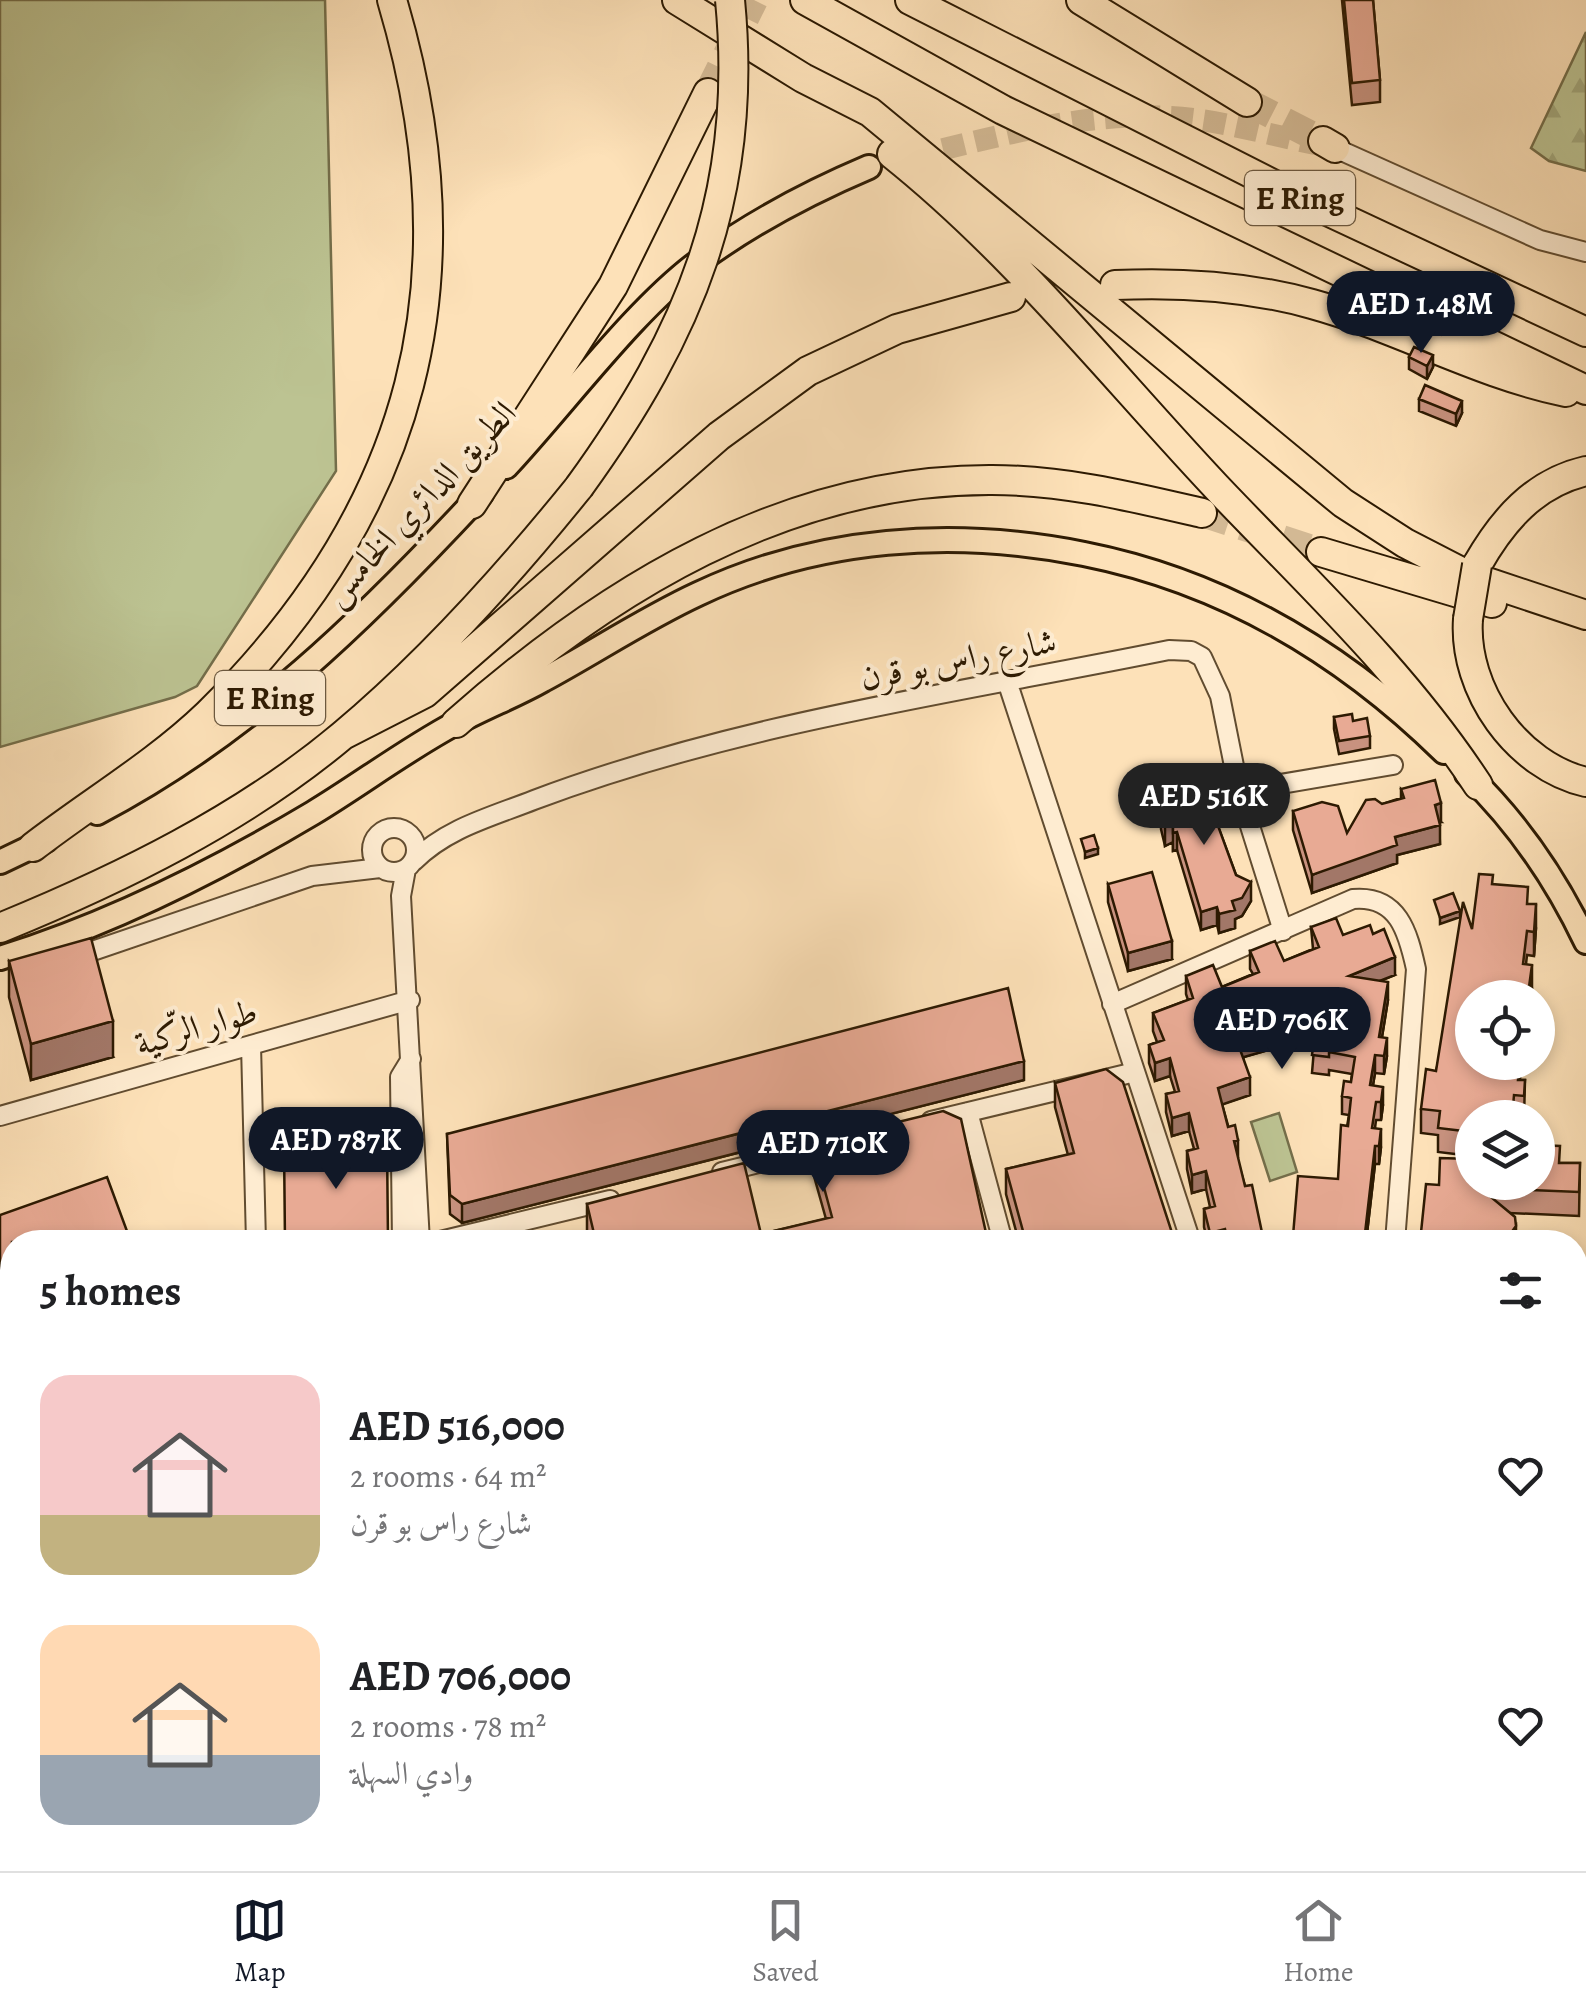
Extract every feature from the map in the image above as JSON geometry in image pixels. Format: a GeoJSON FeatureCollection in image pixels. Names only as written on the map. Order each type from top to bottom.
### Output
{"type":"FeatureCollection","features":[{"type":"Feature","properties":{"kind":"highway"},"geometry":{"type":"LineString","coordinates":[[32,847],[207,714],[304,605],[348,537],[373,487],[398,425],[414,369],[430,258],[425,144],[413,72],[392,0]]}},
{"type":"Feature","properties":{"kind":"highway"},"geometry":{"type":"LineString","coordinates":[[677,0],[804,78],[870,112],[1343,503],[1405,544],[1469,576],[1586,615]]}},
{"type":"Feature","properties":{"kind":"highway"},"geometry":{"type":"LineString","coordinates":[[0,928],[162,854],[281,781],[344,735],[482,600],[579,487],[650,384],[677,330],[709,247],[729,137],[730,0]]}},
{"type":"Feature","properties":{"kind":"highway"},"geometry":{"type":"LineString","coordinates":[[804,0],[1002,110],[1586,392]]}},
{"type":"Feature","properties":{"kind":"highway","name":"E Ring"},"geometry":{"type":"LineString","coordinates":[[910,0],[1018,58],[1586,332]]}},
{"type":"Feature","properties":{"kind":"highway"},"geometry":{"type":"LineString","coordinates":[[1081,0],[1248,102]]}},
{"type":"Feature","properties":{"kind":"highway"},"geometry":{"type":"LineString","coordinates":[[804,78],[977,227],[1404,682],[1478,785]]}},
{"type":"Feature","properties":{"kind":"highway"},"geometry":{"type":"LineString","coordinates":[[472,504],[613,286],[708,94]]}},
{"type":"Feature","properties":{"kind":"highway"},"geometry":{"type":"LineString","coordinates":[[1115,285],[1246,288],[1316,305],[1523,383],[1586,392]]}},
{"type":"Feature","properties":{"kind":"highway"},"geometry":{"type":"LineString","coordinates":[[344,735],[425,693],[719,436],[808,371],[897,329],[1010,297]]}},
{"type":"Feature","properties":{"kind":"highway"},"geometry":{"type":"LineString","coordinates":[[1586,471],[1529,498],[1508,517],[1477,565],[1468,619],[1477,674],[1498,720],[1546,766],[1586,782]]}},
{"type":"Feature","properties":{"kind":"highway"},"geometry":{"type":"LineString","coordinates":[[456,723],[520,669],[701,549],[810,505],[892,487],[993,480],[1094,489],[1202,513]]}},
{"type":"Feature","properties":{"kind":"highway"},"geometry":{"type":"LineString","coordinates":[[1322,552],[1429,586],[1586,626]]}},
{"type":"Feature","properties":{"kind":"main road","name":"الطريق الدائري الخامس"},"geometry":{"type":"LineString","coordinates":[[0,862],[131,796],[245,718],[364,618],[631,328],[698,262],[809,194],[869,166]]}},
{"type":"Feature","properties":{"kind":"main road"},"geometry":{"type":"LineString","coordinates":[[0,958],[54,941],[176,888],[310,815],[456,723],[541,682],[658,614],[754,572],[842,549],[966,539],[1104,558],[1179,579],[1236,602],[1355,672],[1478,785],[1530,846],[1563,894],[1586,942]]}},
{"type":"Feature","properties":{"kind":"street"},"geometry":{"type":"LineString","coordinates":[[1326,144],[1540,240],[1586,252]]}},
{"type":"Feature","properties":{"kind":"street","name":"شارع راس بو قرن"},"geometry":{"type":"LineString","coordinates":[[397,867],[454,831],[565,789],[701,747],[1007,681],[1169,650],[1191,650],[1202,657],[1220,696],[1239,791],[1283,931]]}},
{"type":"Feature","properties":{"kind":"street"},"geometry":{"type":"LineString","coordinates":[[1007,681],[1187,1230]]}},
{"type":"Feature","properties":{"kind":"street"},"geometry":{"type":"LineString","coordinates":[[1239,791],[1393,765]]}},
{"type":"Feature","properties":{"kind":"street"},"geometry":{"type":"LineString","coordinates":[[56,963],[312,876],[397,867],[416,846],[408,833],[394,828],[379,834],[372,847],[397,867],[401,896],[410,1000],[419,1230]]}},
{"type":"Feature","properties":{"kind":"street","name":"شارع راس بو قرن"},"geometry":{"type":"LineString","coordinates":[[408,833],[454,831]]}},
{"type":"Feature","properties":{"kind":"street"},"geometry":{"type":"LineString","coordinates":[[1112,1004],[1353,899],[1366,898],[1394,910],[1404,925],[1416,969],[1397,1230]]}},
{"type":"Feature","properties":{"kind":"street","name":"طوار الرّكية"},"geometry":{"type":"LineString","coordinates":[[0,1116],[410,1000]]}},
{"type":"Feature","properties":{"kind":"street"},"geometry":{"type":"LineString","coordinates":[[251,1045],[252,1230]]}},
{"type":"Feature","properties":{"kind":"street"},"geometry":{"type":"LineString","coordinates":[[402,1230],[400,1077],[412,1058]]}},
{"type":"Feature","properties":{"kind":"street"},"geometry":{"type":"LineString","coordinates":[[911,1126],[1135,1072]]}},
{"type":"Feature","properties":{"kind":"street"},"geometry":{"type":"LineString","coordinates":[[968,1112],[1000,1230]]}},
{"type":"Feature","properties":{"kind":"street"},"geometry":{"type":"LineString","coordinates":[[702,1177],[854,1140]]}},
{"type":"Feature","properties":{"kind":"street"},"geometry":{"type":"LineString","coordinates":[[486,1230],[626,1196]]}},
{"type":"Feature","properties":{"kind":"green space"},"geometry":{"type":"Polygon","coordinates":[[[0,0],[325,0],[336,471],[197,686],[175,697],[0,747],[0,0]]]}},
{"type":"Feature","properties":{"kind":"green space"},"geometry":{"type":"Polygon","coordinates":[[[1586,32],[1586,171],[1549,161],[1531,148],[1586,32]]]}},
{"type":"Feature","properties":{"kind":"green space"},"geometry":{"type":"Polygon","coordinates":[[[1279,1113],[1297,1172],[1270,1181],[1251,1122],[1279,1113]]]}},
{"type":"Feature","properties":{"kind":"building"},"geometry":{"type":"Polygon","coordinates":[[[1344,0],[1373,0],[1380,80],[1352,83],[1344,0]]]}},
{"type":"Feature","properties":{"kind":"building"},"geometry":{"type":"Polygon","coordinates":[[[1414,347],[1433,355],[1427,366],[1409,357],[1414,347]]]}},
{"type":"Feature","properties":{"kind":"building"},"geometry":{"type":"Polygon","coordinates":[[[1425,385],[1462,401],[1456,414],[1419,399],[1425,385]]]}},
{"type":"Feature","properties":{"kind":"building"},"geometry":{"type":"Polygon","coordinates":[[[1352,714],[1353,721],[1367,718],[1370,736],[1339,741],[1334,717],[1352,714]]]}},
{"type":"Feature","properties":{"kind":"building"},"geometry":{"type":"Polygon","coordinates":[[[1435,780],[1441,803],[1435,805],[1440,825],[1395,837],[1397,845],[1312,875],[1293,811],[1322,802],[1338,806],[1347,833],[1366,800],[1375,799],[1382,804],[1404,798],[1401,789],[1435,780]]]}},
{"type":"Feature","properties":{"kind":"building"},"geometry":{"type":"Polygon","coordinates":[[[1204,784],[1213,794],[1213,812],[1236,875],[1251,882],[1242,898],[1232,901],[1235,910],[1219,914],[1217,907],[1201,912],[1177,832],[1173,833],[1173,823],[1165,827],[1161,810],[1167,810],[1161,794],[1204,784]]]}},
{"type":"Feature","properties":{"kind":"building"},"geometry":{"type":"Polygon","coordinates":[[[1094,835],[1098,848],[1085,852],[1081,839],[1094,835]]]}},
{"type":"Feature","properties":{"kind":"building"},"geometry":{"type":"Polygon","coordinates":[[[1152,872],[1172,941],[1128,953],[1108,884],[1152,872]]]}},
{"type":"Feature","properties":{"kind":"building"},"geometry":{"type":"Polygon","coordinates":[[[1479,874],[1493,875],[1492,884],[1528,887],[1527,904],[1536,904],[1534,932],[1527,931],[1523,964],[1532,965],[1530,980],[1455,980],[1455,1080],[1525,1080],[1524,1096],[1514,1095],[1514,1100],[1455,1100],[1455,1130],[1438,1128],[1440,1111],[1421,1109],[1426,1069],[1436,1071],[1463,902],[1472,929],[1479,874]]]}},
{"type":"Feature","properties":{"kind":"building"},"geometry":{"type":"Polygon","coordinates":[[[1453,893],[1460,911],[1440,918],[1434,900],[1453,893]]]}},
{"type":"Feature","properties":{"kind":"building"},"geometry":{"type":"Polygon","coordinates":[[[1336,918],[1343,935],[1370,925],[1373,934],[1384,929],[1395,957],[1349,976],[1388,982],[1379,1037],[1387,1038],[1384,1056],[1375,1055],[1370,1085],[1383,1087],[1372,1128],[1381,1129],[1379,1146],[1375,1146],[1365,1230],[1294,1230],[1298,1176],[1338,1179],[1341,1125],[1348,1126],[1351,1098],[1342,1096],[1344,1081],[1351,1082],[1355,1057],[1329,1052],[1329,1057],[1312,1055],[1317,1018],[1237,1041],[1250,1077],[1218,1088],[1228,1127],[1235,1125],[1238,1140],[1234,1141],[1245,1186],[1252,1185],[1261,1230],[1209,1230],[1204,1209],[1215,1206],[1206,1171],[1192,1175],[1187,1151],[1198,1148],[1189,1113],[1172,1118],[1166,1094],[1179,1091],[1170,1058],[1155,1063],[1149,1045],[1164,1040],[1153,1013],[1193,998],[1186,976],[1213,965],[1222,987],[1259,972],[1250,951],[1275,941],[1284,961],[1319,947],[1311,927],[1336,918]]]}},
{"type":"Feature","properties":{"kind":"building"},"geometry":{"type":"Polygon","coordinates":[[[91,938],[113,1021],[31,1044],[9,961],[91,938]]]}},
{"type":"Feature","properties":{"kind":"building"},"geometry":{"type":"Polygon","coordinates":[[[1008,988],[1024,1061],[462,1204],[450,1195],[447,1134],[1008,988]]]}},
{"type":"Feature","properties":{"kind":"building"},"geometry":{"type":"Polygon","coordinates":[[[1106,1069],[1123,1082],[1171,1230],[1023,1230],[1006,1169],[1074,1153],[1055,1083],[1106,1069]]]}},
{"type":"Feature","properties":{"kind":"building"},"geometry":{"type":"Polygon","coordinates":[[[943,1111],[961,1119],[985,1230],[778,1230],[832,1217],[812,1143],[943,1111]]]}},
{"type":"Feature","properties":{"kind":"building"},"geometry":{"type":"Polygon","coordinates":[[[387,1142],[388,1230],[285,1230],[284,1144],[387,1142]]]}},
{"type":"Feature","properties":{"kind":"building"},"geometry":{"type":"Polygon","coordinates":[[[1555,1146],[1560,1146],[1559,1163],[1580,1163],[1579,1192],[1555,1191],[1555,1146]]]}},
{"type":"Feature","properties":{"kind":"building"},"geometry":{"type":"Polygon","coordinates":[[[1440,1158],[1455,1158],[1455,1200],[1494,1200],[1515,1217],[1513,1230],[1421,1230],[1426,1184],[1439,1185],[1440,1158]]]}},
{"type":"Feature","properties":{"kind":"building"},"geometry":{"type":"Polygon","coordinates":[[[744,1163],[760,1230],[593,1230],[587,1204],[744,1163]]]}},
{"type":"Feature","properties":{"kind":"building"},"geometry":{"type":"Polygon","coordinates":[[[107,1177],[127,1230],[0,1230],[0,1215],[107,1177]]]}},
{"type":"Feature","properties":{"kind":"tunnel"},"geometry":{"type":"LineString","coordinates":[[708,93],[754,0]]}},
{"type":"Feature","properties":{"kind":"tunnel"},"geometry":{"type":"LineString","coordinates":[[1247,102],[1323,141]]}},
{"type":"Feature","properties":{"kind":"tunnel"},"geometry":{"type":"LineString","coordinates":[[911,157],[1071,122],[1136,116],[1207,121],[1321,145]]}},
{"type":"Feature","properties":{"kind":"tunnel"},"geometry":{"type":"LineString","coordinates":[[1202,513],[1321,552]]}}]}
